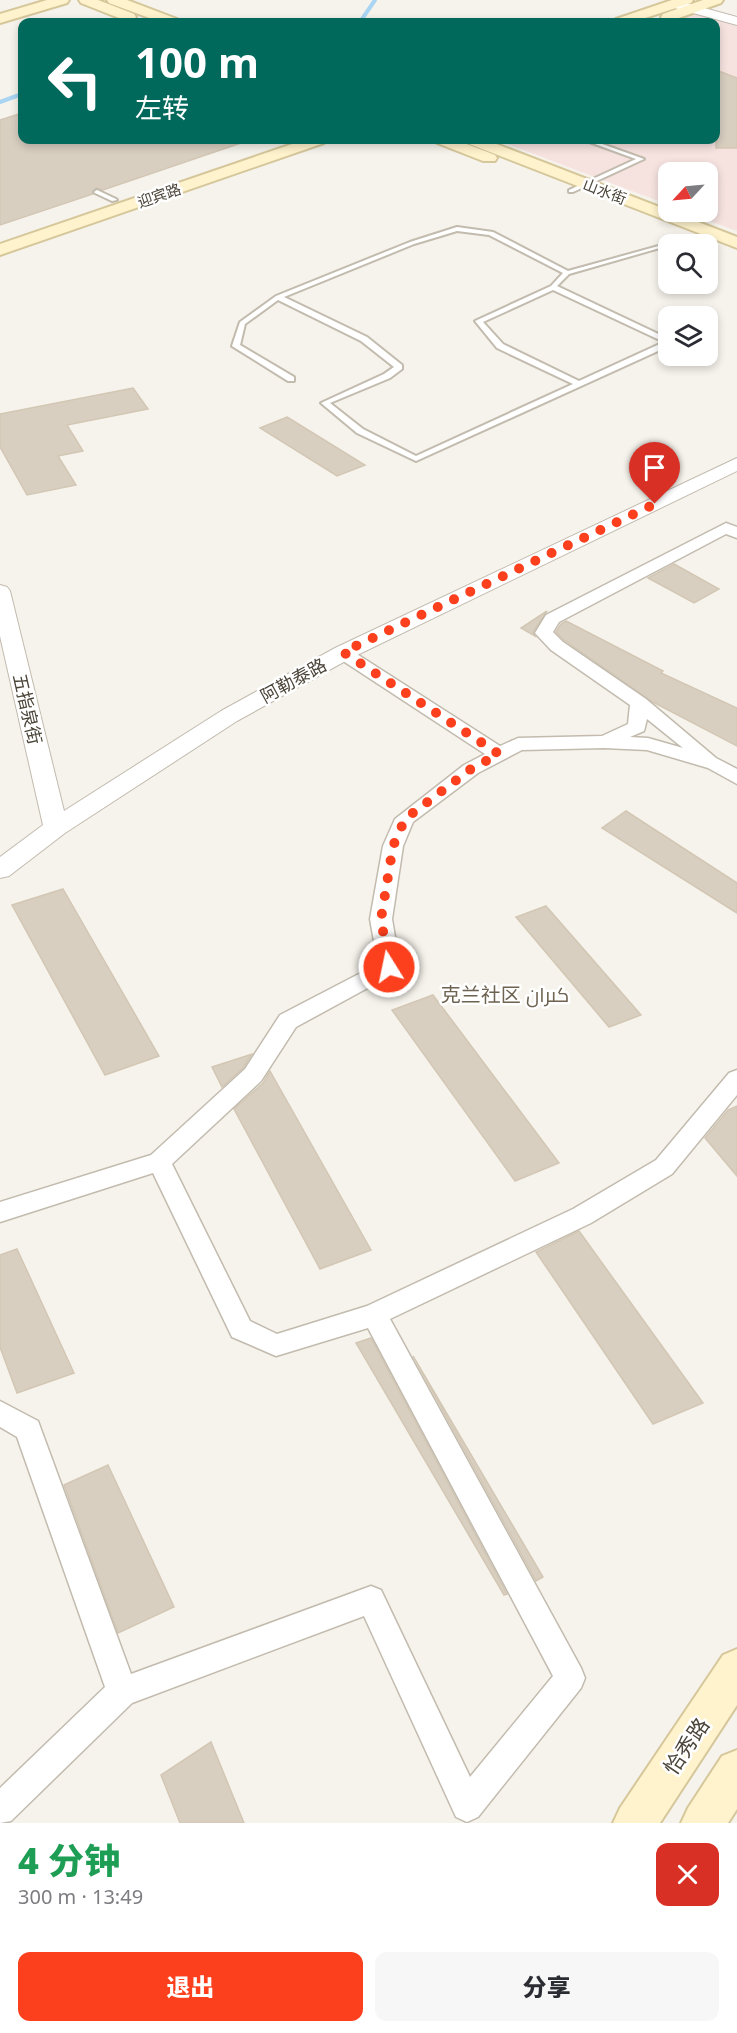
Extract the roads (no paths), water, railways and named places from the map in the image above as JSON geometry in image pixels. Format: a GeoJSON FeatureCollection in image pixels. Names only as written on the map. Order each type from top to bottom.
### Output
{"type":"FeatureCollection","features":[{"type":"Feature","properties":{"kind":"main road"},"geometry":{"type":"LineString","coordinates":[[0,12],[41,0]]}},
{"type":"Feature","properties":{"kind":"main road"},"geometry":{"type":"LineString","coordinates":[[0,18],[62,0]]}},
{"type":"Feature","properties":{"kind":"main road"},"geometry":{"type":"LineString","coordinates":[[86,0],[133,18]]}},
{"type":"Feature","properties":{"kind":"main road"},"geometry":{"type":"LineString","coordinates":[[114,0],[161,18]]}},
{"type":"Feature","properties":{"kind":"main road"},"geometry":{"type":"LineString","coordinates":[[635,18],[685,4],[716,0]]}},
{"type":"Feature","properties":{"kind":"main road"},"geometry":{"type":"LineString","coordinates":[[659,18],[685,4]]}},
{"type":"Feature","properties":{"kind":"main road","name":"迎宾路"},"geometry":{"type":"LineString","coordinates":[[0,240],[276,144]]}},
{"type":"Feature","properties":{"kind":"main road","name":"迎宾路"},"geometry":{"type":"LineString","coordinates":[[0,250],[306,144]]}},
{"type":"Feature","properties":{"kind":"main road","name":"山水街"},"geometry":{"type":"LineString","coordinates":[[454,144],[737,243]]}},
{"type":"Feature","properties":{"kind":"main road","name":"山水街"},"geometry":{"type":"LineString","coordinates":[[482,144],[680,234]]}},
{"type":"Feature","properties":{"kind":"main road","name":"山水街"},"geometry":{"type":"LineString","coordinates":[[718,249],[737,257]]}},
{"type":"Feature","properties":{"kind":"main road","name":"恰秀路"},"geometry":{"type":"LineString","coordinates":[[635,1823],[737,1669]]}},
{"type":"Feature","properties":{"kind":"main road"},"geometry":{"type":"LineString","coordinates":[[703,1823],[737,1771]]}},
{"type":"Feature","properties":{"kind":"street"},"geometry":{"type":"LineString","coordinates":[[685,4],[737,21]]}},
{"type":"Feature","properties":{"kind":"street","name":"阿勒泰路"},"geometry":{"type":"LineString","coordinates":[[0,870],[56,827],[229,716],[343,652],[737,464]]}},
{"type":"Feature","properties":{"kind":"street"},"geometry":{"type":"LineString","coordinates":[[737,533],[726,528],[552,618],[544,633],[557,646],[639,703],[715,764],[737,778]]}},
{"type":"Feature","properties":{"kind":"street","name":"五指泉街"},"geometry":{"type":"LineString","coordinates":[[0,591],[56,827]]}},
{"type":"Feature","properties":{"kind":"street"},"geometry":{"type":"LineString","coordinates":[[343,652],[499,754]]}},
{"type":"Feature","properties":{"kind":"street"},"geometry":{"type":"LineString","coordinates":[[604,742],[637,728],[639,703]]}},
{"type":"Feature","properties":{"kind":"street"},"geometry":{"type":"LineString","coordinates":[[0,1212],[159,1162],[253,1075],[288,1021],[389,967],[381,919],[393,846],[405,819],[471,769],[518,744],[604,742],[648,744],[715,764]]}},
{"type":"Feature","properties":{"kind":"street"},"geometry":{"type":"LineString","coordinates":[[159,1162],[241,1329],[276,1344],[374,1315],[582,1216],[664,1167],[737,1079]]}},
{"type":"Feature","properties":{"kind":"street"},"geometry":{"type":"LineString","coordinates":[[0,1810],[122,1692],[371,1600],[467,1806],[570,1678],[374,1315]]}},
{"type":"Feature","properties":{"kind":"street"},"geometry":{"type":"LineString","coordinates":[[0,1413],[28,1429],[122,1692]]}},
{"type":"Feature","properties":{"kind":"lane"},"geometry":{"type":"LineString","coordinates":[[578,187],[641,159],[598,144]]}},
{"type":"Feature","properties":{"kind":"lane"},"geometry":{"type":"LineString","coordinates":[[97,192],[114,200]]}},
{"type":"Feature","properties":{"kind":"lane"},"geometry":{"type":"LineString","coordinates":[[291,379],[236,346],[242,323],[278,297],[412,243],[457,229],[491,233],[567,273]]}},
{"type":"Feature","properties":{"kind":"lane"},"geometry":{"type":"LineString","coordinates":[[579,384],[500,346],[479,321],[553,287],[567,273],[658,247]]}},
{"type":"Feature","properties":{"kind":"lane"},"geometry":{"type":"LineString","coordinates":[[553,287],[658,338]]}},
{"type":"Feature","properties":{"kind":"lane"},"geometry":{"type":"LineString","coordinates":[[278,297],[364,339],[399,367],[387,376],[325,403],[360,430],[416,459],[658,348]]}},
{"type":"Feature","properties":{"kind":"waterway"},"geometry":{"type":"LineString","coordinates":[[363,18],[375,0]]}},
{"type":"Feature","properties":{"kind":"waterway"},"geometry":{"type":"LineString","coordinates":[[0,102],[18,95]]}},
{"type":"Feature","properties":{"kind":"district","name":"克兰社区 كىران"},"geometry":{"type":"Point","coordinates":[505,994]}}]}
